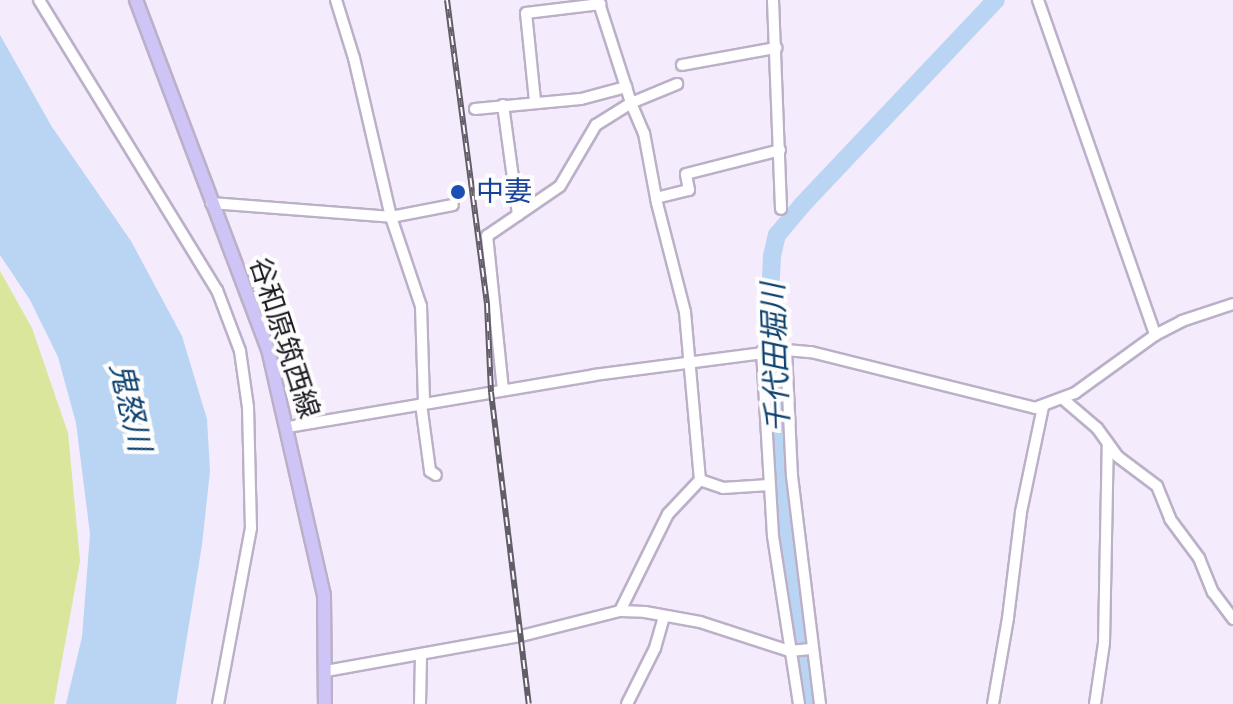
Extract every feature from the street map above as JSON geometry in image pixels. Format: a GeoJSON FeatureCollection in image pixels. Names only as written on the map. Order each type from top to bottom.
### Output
{"type":"FeatureCollection","features":[{"type":"Feature","properties":{"kind":"main road","name":"谷和原筑西線"},"geometry":{"type":"LineString","coordinates":[[136,0],[211,203],[255,310],[288,427],[324,595],[325,704]]}},
{"type":"Feature","properties":{"kind":"street"},"geometry":{"type":"LineString","coordinates":[[39,0],[217,290],[240,351],[248,407],[251,528],[218,704]]}},
{"type":"Feature","properties":{"kind":"street"},"geometry":{"type":"LineString","coordinates":[[336,0],[354,58],[391,217],[421,306],[422,403],[430,471],[436,475]]}},
{"type":"Feature","properties":{"kind":"street"},"geometry":{"type":"LineString","coordinates":[[773,0],[781,209]]}},
{"type":"Feature","properties":{"kind":"street"},"geometry":{"type":"LineString","coordinates":[[1038,0],[1155,335]]}},
{"type":"Feature","properties":{"kind":"street"},"geometry":{"type":"LineString","coordinates":[[535,101],[526,13],[599,2],[631,103],[644,133],[656,198],[685,312],[692,360],[700,480],[668,514],[620,611]]}},
{"type":"Feature","properties":{"kind":"street"},"geometry":{"type":"LineString","coordinates":[[682,65],[776,48]]}},
{"type":"Feature","properties":{"kind":"street"},"geometry":{"type":"LineString","coordinates":[[503,390],[485,245],[487,236],[560,186],[596,125],[631,103],[677,84]]}},
{"type":"Feature","properties":{"kind":"street"},"geometry":{"type":"LineString","coordinates":[[475,109],[581,99],[626,87]]}},
{"type":"Feature","properties":{"kind":"street"},"geometry":{"type":"LineString","coordinates":[[503,105],[518,215]]}},
{"type":"Feature","properties":{"kind":"street"},"geometry":{"type":"LineString","coordinates":[[656,198],[689,190],[686,174],[780,150]]}},
{"type":"Feature","properties":{"kind":"street"},"geometry":{"type":"LineString","coordinates":[[211,203],[391,217],[453,205]]}},
{"type":"Feature","properties":{"kind":"street"},"geometry":{"type":"LineString","coordinates":[[288,427],[692,360],[786,350],[811,352],[1026,408],[1043,407],[1063,399],[1155,335],[1195,315],[1233,304]]}},
{"type":"Feature","properties":{"kind":"street"},"geometry":{"type":"LineString","coordinates":[[786,350],[792,476],[820,704]]}},
{"type":"Feature","properties":{"kind":"street"},"geometry":{"type":"LineString","coordinates":[[762,351],[769,485],[789,651],[799,704]]}},
{"type":"Feature","properties":{"kind":"street"},"geometry":{"type":"LineString","coordinates":[[1063,399],[1097,428],[1117,456],[1157,486],[1170,519],[1199,558],[1213,592],[1233,619]]}},
{"type":"Feature","properties":{"kind":"street"},"geometry":{"type":"LineString","coordinates":[[993,704],[1008,618],[1021,512],[1043,407]]}},
{"type":"Feature","properties":{"kind":"street"},"geometry":{"type":"LineString","coordinates":[[1095,704],[1104,643],[1108,443]]}},
{"type":"Feature","properties":{"kind":"street"},"geometry":{"type":"LineString","coordinates":[[700,480],[723,488],[769,485]]}},
{"type":"Feature","properties":{"kind":"street"},"geometry":{"type":"LineString","coordinates":[[326,671],[521,636],[620,611],[700,622],[789,651],[811,649]]}},
{"type":"Feature","properties":{"kind":"street"},"geometry":{"type":"LineString","coordinates":[[627,704],[655,648],[664,616]]}},
{"type":"Feature","properties":{"kind":"street"},"geometry":{"type":"LineString","coordinates":[[420,704],[421,655]]}},
{"type":"Feature","properties":{"kind":"green space"},"geometry":{"type":"Polygon","coordinates":[[[0,271],[32,328],[68,433],[80,561],[54,704],[0,704],[0,271]]]}},
{"type":"Feature","properties":{"kind":"water","name":"鬼怒川"},"geometry":{"type":"Polygon","coordinates":[[[0,35],[52,127],[131,241],[182,336],[207,419],[210,471],[202,545],[176,704],[66,704],[82,637],[90,534],[76,423],[58,357],[30,300],[0,255],[0,35]]]}},
{"type":"Feature","properties":{"kind":"waterway","name":"千代田堀川"},"geometry":{"type":"LineString","coordinates":[[810,704],[788,552],[779,451],[770,298],[772,256],[777,235],[996,0]]}},
{"type":"Feature","properties":{"kind":"railway"},"geometry":{"type":"LineString","coordinates":[[447,0],[487,304],[491,392],[529,704]]}},
{"type":"Feature","properties":{"kind":"place","name":"中妻"},"geometry":{"type":"Point","coordinates":[458,192]}}]}
